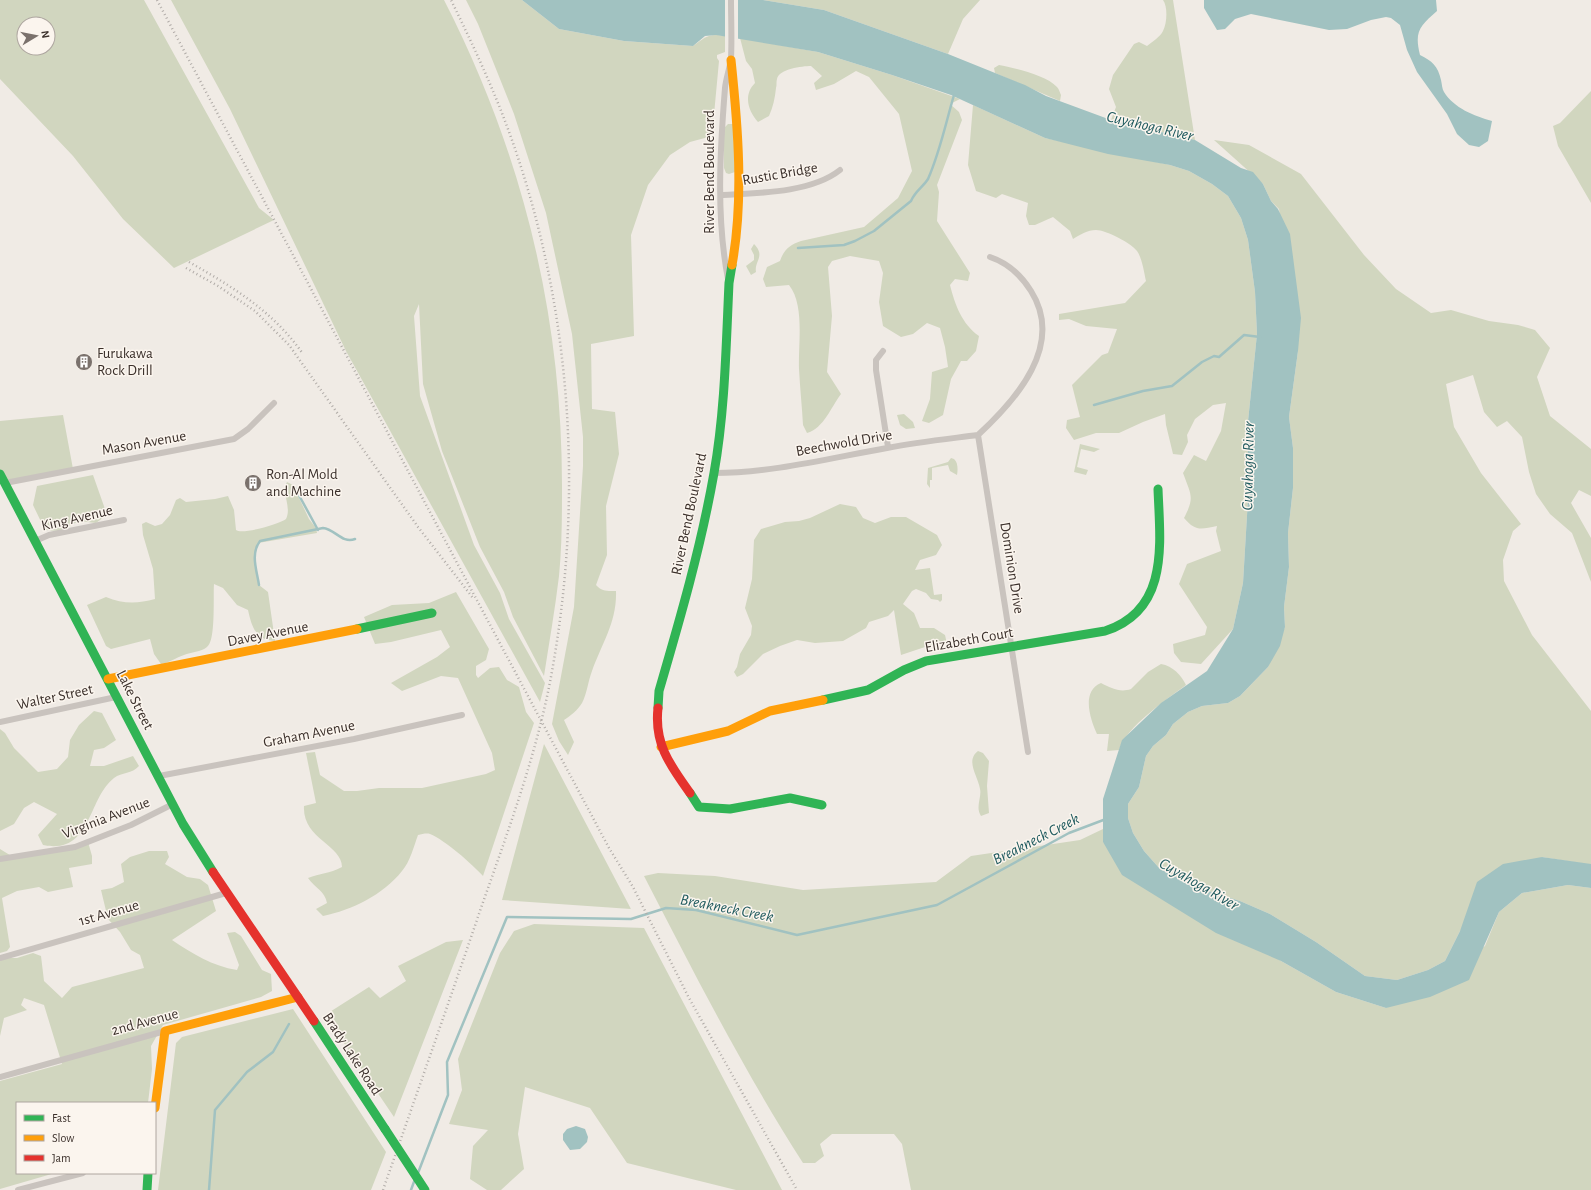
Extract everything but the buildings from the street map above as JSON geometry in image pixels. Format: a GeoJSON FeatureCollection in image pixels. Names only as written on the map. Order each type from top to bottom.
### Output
{"type":"FeatureCollection","features":[{"type":"Feature","properties":{"kind":"street","name":"River Bend Boulevard"},"geometry":{"type":"LineString","coordinates":[[731,0],[731,56],[737,121],[738,194],[733,260],[729,283],[724,391],[714,473],[695,565],[659,691],[657,714],[661,747],[673,772],[699,807],[730,809],[790,798],[822,805]]}},
{"type":"Feature","properties":{"kind":"street","name":"River Bend Boulevard"},"geometry":{"type":"LineString","coordinates":[[729,283],[724,260],[721,195],[722,121],[725,85],[731,56]]}},
{"type":"Feature","properties":{"kind":"street","name":"Rustic Bridge"},"geometry":{"type":"LineString","coordinates":[[721,195],[765,192],[821,182],[840,170]]}},
{"type":"Feature","properties":{"kind":"street"},"geometry":{"type":"LineString","coordinates":[[978,435],[994,420],[1026,381],[1038,357],[1042,334],[1038,305],[1025,282],[1009,266],[990,257]]}},
{"type":"Feature","properties":{"kind":"street"},"geometry":{"type":"LineString","coordinates":[[883,351],[876,360],[876,370],[888,447]]}},
{"type":"Feature","properties":{"kind":"street","name":"Mason Avenue"},"geometry":{"type":"LineString","coordinates":[[5,483],[234,439],[248,429],[274,403]]}},
{"type":"Feature","properties":{"kind":"street","name":"Beechwold Drive"},"geometry":{"type":"LineString","coordinates":[[714,473],[775,468],[888,447],[978,435]]}},
{"type":"Feature","properties":{"kind":"street","name":"Dominion Drive"},"geometry":{"type":"LineString","coordinates":[[978,435],[1028,752]]}},
{"type":"Feature","properties":{"kind":"street","name":"Lake Street"},"geometry":{"type":"LineString","coordinates":[[0,474],[173,804],[226,893],[254,933]]}},
{"type":"Feature","properties":{"kind":"street","name":"Elizabeth Court"},"geometry":{"type":"LineString","coordinates":[[661,747],[727,731],[770,711],[847,696],[868,690],[904,670],[926,661],[1105,631],[1125,623],[1142,608],[1153,591],[1159,566],[1158,489]]}},
{"type":"Feature","properties":{"kind":"street","name":"King Avenue"},"geometry":{"type":"LineString","coordinates":[[35,541],[49,535],[124,520]]}},
{"type":"Feature","properties":{"kind":"street","name":"Davey Avenue"},"geometry":{"type":"LineString","coordinates":[[108,679],[302,641],[432,613]]}},
{"type":"Feature","properties":{"kind":"street","name":"Walter Street"},"geometry":{"type":"LineString","coordinates":[[0,722],[116,697]]}},
{"type":"Feature","properties":{"kind":"street","name":"Graham Avenue"},"geometry":{"type":"LineString","coordinates":[[159,776],[354,739],[462,716]]}},
{"type":"Feature","properties":{"kind":"street","name":"Virginia Avenue"},"geometry":{"type":"LineString","coordinates":[[0,859],[75,847],[131,825],[173,804]]}},
{"type":"Feature","properties":{"kind":"street","name":"1st Avenue"},"geometry":{"type":"LineString","coordinates":[[0,958],[226,893]]}},
{"type":"Feature","properties":{"kind":"street","name":"Brady Lake Road"},"geometry":{"type":"LineString","coordinates":[[254,933],[425,1190]]}},
{"type":"Feature","properties":{"kind":"street","name":"2nd Avenue"},"geometry":{"type":"LineString","coordinates":[[0,1077],[165,1031],[298,997]]}},
{"type":"Feature","properties":{"kind":"street"},"geometry":{"type":"LineString","coordinates":[[156,1102],[165,1031]]}},
{"type":"Feature","properties":{"kind":"street"},"geometry":{"type":"LineString","coordinates":[[18,1190],[79,1174]]}},
{"type":"Feature","properties":{"kind":"street"},"geometry":{"type":"LineString","coordinates":[[147,1190],[148,1174]]}},
{"type":"Feature","properties":{"kind":"green space"},"geometry":{"type":"Polygon","coordinates":[[[0,0],[144,0],[259,208],[274,220],[174,268],[123,219],[73,156],[0,79],[0,0]]]}},
{"type":"Feature","properties":{"kind":"green space"},"geometry":{"type":"Polygon","coordinates":[[[171,0],[444,0],[471,57],[495,116],[516,175],[532,235],[545,296],[555,358],[560,421],[562,485],[561,542],[557,589],[544,676],[513,617],[504,592],[480,547],[442,451],[423,384],[419,304],[414,316],[420,396],[474,545],[500,593],[509,619],[545,683],[540,702],[346,351],[230,109],[171,0]]]}},
{"type":"Feature","properties":{"kind":"green space"},"geometry":{"type":"Polygon","coordinates":[[[466,0],[522,0],[559,29],[624,41],[693,46],[711,35],[725,36],[725,52],[717,55],[719,61],[712,136],[690,142],[670,155],[648,185],[631,235],[634,336],[591,344],[592,409],[615,412],[619,454],[606,506],[607,555],[596,585],[603,590],[616,591],[616,602],[611,623],[592,671],[584,699],[580,706],[564,720],[574,742],[568,755],[559,741],[552,724],[574,607],[583,466],[583,437],[572,334],[546,213],[514,114],[478,24],[466,0]]]}},
{"type":"Feature","properties":{"kind":"green space"},"geometry":{"type":"Polygon","coordinates":[[[763,0],[980,0],[963,19],[948,54],[824,10],[763,0]]]}},
{"type":"Feature","properties":{"kind":"green space"},"geometry":{"type":"Polygon","coordinates":[[[1163,0],[1173,0],[1195,140],[1111,120],[1116,107],[1109,89],[1113,75],[1134,44],[1139,42],[1147,46],[1162,33],[1166,15],[1166,7],[1163,0]]]}},
{"type":"Feature","properties":{"kind":"green space"},"geometry":{"type":"Polygon","coordinates":[[[740,38],[818,52],[892,75],[960,99],[950,104],[959,112],[962,120],[937,185],[939,192],[937,221],[970,273],[968,281],[955,279],[950,285],[960,314],[968,326],[979,336],[976,351],[967,361],[961,361],[951,379],[943,415],[929,423],[922,421],[930,399],[932,372],[948,367],[940,328],[927,323],[913,334],[901,337],[883,326],[879,302],[883,273],[879,261],[850,256],[832,261],[828,267],[832,316],[827,372],[841,394],[823,422],[818,427],[807,433],[803,425],[799,369],[800,325],[797,303],[794,293],[789,285],[766,287],[763,279],[767,267],[780,261],[786,250],[801,241],[864,227],[898,198],[912,171],[899,114],[869,77],[856,71],[834,84],[816,90],[814,83],[822,76],[811,66],[797,67],[786,70],[777,79],[772,109],[769,116],[758,122],[749,108],[749,93],[755,83],[752,69],[746,61],[740,38]]]}},
{"type":"Feature","properties":{"kind":"green space"},"geometry":{"type":"Polygon","coordinates":[[[999,65],[1030,73],[1052,83],[1057,87],[1061,95],[1060,101],[995,73],[994,68],[999,65]]]}},
{"type":"Feature","properties":{"kind":"green space"},"geometry":{"type":"Polygon","coordinates":[[[1591,91],[1591,203],[1558,146],[1553,126],[1560,123],[1591,91]]]}},
{"type":"Feature","properties":{"kind":"green space"},"geometry":{"type":"Polygon","coordinates":[[[973,105],[1045,138],[1170,165],[1189,171],[1212,184],[1228,196],[1241,218],[1248,240],[1255,292],[1257,334],[1247,431],[1249,482],[1243,583],[1233,629],[1201,664],[1181,662],[1174,653],[1173,644],[1205,635],[1207,627],[1179,584],[1187,564],[1221,551],[1216,531],[1217,526],[1199,528],[1192,526],[1184,518],[1190,505],[1191,496],[1183,473],[1194,455],[1206,461],[1221,431],[1226,403],[1213,405],[1195,419],[1187,435],[1188,442],[1182,455],[1173,454],[1165,414],[1119,433],[1096,433],[1074,440],[1066,428],[1067,420],[1080,417],[1072,385],[1102,355],[1108,353],[1117,329],[1086,326],[1069,319],[1059,320],[1059,314],[1125,303],[1146,281],[1142,261],[1134,248],[1112,235],[1093,230],[1073,239],[1070,231],[1053,217],[1035,225],[1029,225],[1026,216],[1028,203],[1002,194],[996,198],[976,191],[968,165],[973,105]]]}},
{"type":"Feature","properties":{"kind":"green space"},"geometry":{"type":"Polygon","coordinates":[[[728,124],[733,124],[735,172],[729,174],[726,173],[724,168],[724,130],[728,124]]]}},
{"type":"Feature","properties":{"kind":"green space"},"geometry":{"type":"Polygon","coordinates":[[[1214,140],[1249,145],[1301,174],[1364,255],[1396,289],[1431,313],[1451,310],[1489,321],[1518,325],[1535,330],[1550,348],[1537,377],[1550,416],[1591,449],[1591,496],[1579,490],[1571,503],[1591,538],[1591,582],[1572,533],[1550,514],[1536,494],[1529,472],[1522,437],[1507,421],[1497,427],[1484,412],[1473,375],[1446,384],[1454,427],[1481,473],[1521,524],[1513,531],[1503,560],[1504,581],[1532,635],[1591,711],[1591,865],[1542,857],[1460,931],[1445,961],[1428,970],[1397,980],[1365,976],[1316,942],[1270,914],[1240,901],[1199,888],[1160,869],[1144,851],[1133,833],[1128,818],[1128,804],[1139,787],[1146,756],[1153,746],[1166,735],[1173,724],[1188,712],[1202,706],[1228,703],[1240,696],[1268,667],[1285,627],[1284,607],[1289,567],[1288,533],[1293,488],[1293,448],[1289,417],[1298,351],[1279,209],[1271,201],[1263,184],[1214,140]]]}},
{"type":"Feature","properties":{"kind":"green space"},"geometry":{"type":"Polygon","coordinates":[[[754,244],[759,252],[759,255],[756,272],[751,275],[746,266],[754,260],[754,255],[751,249],[754,244]]]}},
{"type":"Feature","properties":{"kind":"green space"},"geometry":{"type":"Polygon","coordinates":[[[904,414],[913,422],[915,428],[906,429],[900,425],[897,415],[904,414]]]}},
{"type":"Feature","properties":{"kind":"green space"},"geometry":{"type":"Polygon","coordinates":[[[63,415],[73,469],[5,483],[0,474],[0,421],[63,415]]]}},
{"type":"Feature","properties":{"kind":"green space"},"geometry":{"type":"Polygon","coordinates":[[[1080,444],[1100,449],[1094,452],[1081,449],[1077,467],[1088,470],[1086,475],[1074,472],[1080,444]]]}},
{"type":"Feature","properties":{"kind":"green space"},"geometry":{"type":"Polygon","coordinates":[[[951,458],[956,462],[958,469],[957,475],[950,471],[948,465],[932,468],[930,488],[927,484],[928,468],[948,462],[951,458]]]}},
{"type":"Feature","properties":{"kind":"green space"},"geometry":{"type":"Polygon","coordinates":[[[93,475],[105,509],[104,517],[96,523],[79,521],[59,531],[45,530],[33,505],[37,486],[93,475]]]}},
{"type":"Feature","properties":{"kind":"green space"},"geometry":{"type":"Polygon","coordinates":[[[287,482],[293,485],[309,519],[316,528],[317,533],[258,543],[256,548],[255,564],[259,585],[268,592],[275,641],[263,638],[259,635],[253,627],[248,610],[237,605],[223,588],[214,584],[214,618],[212,636],[210,643],[205,649],[161,664],[154,654],[150,639],[111,649],[106,646],[87,605],[106,597],[118,601],[130,602],[142,602],[155,599],[153,569],[143,535],[142,524],[146,522],[155,526],[162,524],[170,515],[176,500],[180,498],[186,502],[228,496],[234,510],[236,530],[246,531],[269,526],[286,519],[288,510],[285,486],[287,482]]]}},
{"type":"Feature","properties":{"kind":"green space"},"geometry":{"type":"Polygon","coordinates":[[[840,504],[856,507],[863,518],[875,523],[891,517],[906,517],[937,535],[942,545],[936,555],[920,560],[915,570],[930,568],[934,595],[942,594],[942,600],[940,602],[938,600],[931,599],[926,593],[916,589],[912,591],[903,604],[914,613],[920,628],[934,628],[945,635],[947,644],[925,647],[901,655],[894,610],[888,616],[869,622],[866,628],[843,641],[815,643],[797,640],[780,646],[763,654],[743,674],[737,677],[734,672],[737,667],[740,654],[751,635],[752,626],[745,608],[752,579],[754,540],[761,529],[785,522],[799,521],[810,518],[840,504]]]}},
{"type":"Feature","properties":{"kind":"green space"},"geometry":{"type":"Polygon","coordinates":[[[456,592],[489,649],[486,660],[476,666],[476,675],[478,678],[490,668],[499,667],[507,680],[519,687],[526,712],[534,723],[483,876],[443,841],[429,834],[418,835],[412,854],[405,867],[386,887],[356,905],[345,910],[323,916],[316,909],[327,903],[326,899],[322,892],[308,878],[342,867],[340,859],[336,853],[315,834],[305,817],[304,806],[316,803],[306,753],[315,752],[320,775],[344,791],[379,788],[422,788],[486,774],[495,770],[492,753],[458,678],[441,676],[402,691],[391,683],[437,657],[450,647],[441,630],[391,642],[375,644],[364,617],[392,605],[429,603],[456,592]]]}},
{"type":"Feature","properties":{"kind":"green space"},"geometry":{"type":"Polygon","coordinates":[[[1161,664],[1176,672],[1186,685],[1138,723],[1123,741],[1119,750],[1107,751],[1109,734],[1097,734],[1092,721],[1089,706],[1091,692],[1101,683],[1119,690],[1131,689],[1148,672],[1161,664]]]}},
{"type":"Feature","properties":{"kind":"green space"},"geometry":{"type":"Polygon","coordinates":[[[94,711],[102,713],[116,740],[104,748],[94,750],[90,766],[104,766],[133,756],[139,766],[136,769],[114,778],[105,787],[87,823],[80,834],[71,842],[59,846],[43,845],[38,835],[57,814],[34,802],[24,808],[14,824],[0,831],[0,729],[5,733],[14,748],[38,772],[57,769],[68,757],[70,740],[79,725],[94,711]]]}},
{"type":"Feature","properties":{"kind":"green space"},"geometry":{"type":"Polygon","coordinates":[[[544,744],[631,909],[502,900],[544,744]]]}},
{"type":"Feature","properties":{"kind":"green space"},"geometry":{"type":"Polygon","coordinates":[[[978,751],[983,753],[989,761],[987,786],[989,813],[981,816],[979,813],[980,789],[972,764],[974,755],[978,751]]]}},
{"type":"Feature","properties":{"kind":"green space"},"geometry":{"type":"Polygon","coordinates":[[[1103,829],[1103,842],[1281,961],[1336,992],[1386,1008],[1485,946],[1499,912],[1522,893],[1568,885],[1591,888],[1591,1190],[911,1190],[902,1144],[894,1134],[832,1134],[820,1144],[824,1156],[815,1163],[803,1163],[760,1093],[740,1057],[644,876],[658,873],[715,876],[803,890],[936,882],[971,856],[1080,840],[1103,829]]]}},
{"type":"Feature","properties":{"kind":"green space"},"geometry":{"type":"Polygon","coordinates":[[[88,842],[92,856],[92,864],[69,868],[73,887],[48,892],[39,887],[17,891],[2,898],[10,947],[7,951],[0,953],[0,849],[13,857],[88,842]]]}},
{"type":"Feature","properties":{"kind":"green space"},"geometry":{"type":"Polygon","coordinates":[[[149,851],[167,851],[169,857],[165,864],[187,877],[200,879],[208,885],[216,911],[172,940],[195,955],[219,966],[237,970],[239,965],[227,933],[235,932],[241,936],[262,970],[271,974],[272,991],[261,997],[163,1025],[151,1046],[152,1069],[148,1102],[16,1102],[16,1174],[52,1174],[0,1189],[0,1081],[62,1064],[44,1005],[24,998],[21,1005],[27,1010],[4,1018],[0,1036],[0,958],[17,958],[33,953],[41,956],[44,981],[62,998],[72,987],[144,968],[140,955],[131,950],[120,932],[108,919],[101,890],[112,888],[124,882],[121,864],[130,857],[149,851]]]}},
{"type":"Feature","properties":{"kind":"green space"},"geometry":{"type":"Polygon","coordinates":[[[534,924],[644,928],[782,1190],[736,1190],[627,1163],[590,1108],[525,1087],[518,1134],[524,1169],[501,1190],[487,1190],[470,1179],[473,1146],[488,1130],[449,1124],[462,1090],[458,1059],[500,953],[514,931],[534,924]]]}},
{"type":"Feature","properties":{"kind":"green space"},"geometry":{"type":"Polygon","coordinates":[[[463,940],[394,1117],[325,1015],[369,987],[380,998],[406,981],[398,966],[446,942],[463,940]]]}},
{"type":"Feature","properties":{"kind":"green space"},"geometry":{"type":"Polygon","coordinates":[[[293,1009],[386,1152],[371,1190],[158,1190],[176,1043],[182,1037],[293,1009]]]}},
{"type":"Feature","properties":{"kind":"water"},"geometry":{"type":"Polygon","coordinates":[[[522,0],[763,0],[824,10],[948,54],[1025,85],[1046,96],[1111,120],[1195,140],[1241,168],[1253,172],[1263,184],[1271,201],[1278,209],[1290,234],[1301,318],[1289,417],[1293,448],[1293,488],[1288,533],[1289,567],[1284,607],[1285,627],[1280,646],[1268,667],[1240,696],[1228,703],[1202,706],[1188,712],[1173,724],[1166,735],[1153,746],[1146,756],[1139,787],[1128,804],[1128,818],[1133,833],[1144,851],[1160,869],[1199,888],[1240,901],[1270,914],[1316,942],[1365,976],[1397,980],[1428,970],[1445,961],[1460,931],[1477,882],[1503,864],[1542,857],[1591,864],[1591,888],[1568,885],[1522,893],[1499,912],[1469,980],[1430,997],[1386,1008],[1336,992],[1281,961],[1216,933],[1122,875],[1103,842],[1103,799],[1122,740],[1161,703],[1207,671],[1233,629],[1243,583],[1249,482],[1247,431],[1257,334],[1255,292],[1248,240],[1241,218],[1228,196],[1212,184],[1189,171],[1170,165],[1108,154],[1045,138],[951,95],[818,52],[716,35],[705,36],[693,46],[624,41],[559,29],[522,0]]]}},
{"type":"Feature","properties":{"kind":"water"},"geometry":{"type":"Polygon","coordinates":[[[1204,0],[1436,0],[1437,11],[1426,21],[1418,34],[1418,47],[1420,55],[1428,59],[1436,68],[1440,75],[1443,91],[1453,103],[1478,117],[1492,121],[1488,141],[1479,147],[1469,145],[1457,134],[1447,114],[1417,72],[1407,50],[1400,25],[1391,18],[1386,17],[1371,20],[1347,29],[1329,30],[1251,14],[1235,19],[1225,29],[1217,30],[1204,8],[1204,0]]]}},
{"type":"Feature","properties":{"kind":"water"},"geometry":{"type":"Polygon","coordinates":[[[576,1126],[585,1129],[588,1137],[587,1142],[580,1149],[570,1150],[563,1140],[563,1134],[567,1129],[576,1126]]]}},
{"type":"Feature","properties":{"kind":"pier"},"geometry":{"type":"Polygon","coordinates":[[[725,0],[738,0],[738,40],[725,39],[725,0]]]}},
{"type":"Feature","properties":{"kind":"waterway"},"geometry":{"type":"LineString","coordinates":[[798,248],[844,245],[855,241],[874,231],[911,201],[928,179],[939,148],[954,95]]}},
{"type":"Feature","properties":{"kind":"waterway"},"geometry":{"type":"LineString","coordinates":[[1094,405],[1143,391],[1172,386],[1202,362],[1214,356],[1219,357],[1244,335],[1260,337]]}},
{"type":"Feature","properties":{"kind":"waterway"},"geometry":{"type":"LineString","coordinates":[[295,488],[318,530]]}},
{"type":"Feature","properties":{"kind":"waterway"},"geometry":{"type":"LineString","coordinates":[[259,585],[255,551],[260,541],[323,528],[346,540],[355,539]]}},
{"type":"Feature","properties":{"kind":"waterway","name":"Breakneck Creek"},"geometry":{"type":"LineString","coordinates":[[418,1173],[448,1095],[447,1062],[507,917],[631,919],[666,908],[696,910],[797,935],[937,905],[1069,833],[1106,819]]}},
{"type":"Feature","properties":{"kind":"waterway","name":"Breakneck Creek"},"geometry":{"type":"LineString","coordinates":[[209,1190],[215,1110],[247,1072],[273,1052],[289,1024]]}},
{"type":"Feature","properties":{"kind":"waterway","name":"Breakneck Creek"},"geometry":{"type":"LineString","coordinates":[[411,1190],[415,1179]]}},
{"type":"Feature","properties":{"kind":"railway"},"geometry":{"type":"LineString","coordinates":[[157,0],[609,848],[633,887],[689,998],[797,1190]]}},
{"type":"Feature","properties":{"kind":"railway"},"geometry":{"type":"LineString","coordinates":[[383,1190],[510,824],[537,739],[550,682],[561,615],[567,547],[569,479],[567,410],[560,342],[549,275],[533,208],[513,143],[484,71],[451,0]]}},
{"type":"Feature","properties":{"kind":"railway"},"geometry":{"type":"LineString","coordinates":[[189,262],[237,291],[266,313],[292,339],[303,354]]}},
{"type":"Feature","properties":{"kind":"railway"},"geometry":{"type":"LineString","coordinates":[[186,268],[218,286],[255,311],[289,345],[418,527],[473,598]]}},
{"type":"Feature","properties":{"kind":"traffic: fast"},"geometry":{"type":"LineString","coordinates":[[658,708],[659,691],[696,556],[709,501],[718,450],[723,403],[729,283],[732,265]]}},
{"type":"Feature","properties":{"kind":"traffic: fast"},"geometry":{"type":"LineString","coordinates":[[0,474],[183,824],[213,872]]}},
{"type":"Feature","properties":{"kind":"traffic: fast"},"geometry":{"type":"LineString","coordinates":[[823,700],[868,690],[904,670],[926,661],[1105,631],[1126,621],[1141,608],[1151,591],[1157,572],[1160,531],[1158,489]]}},
{"type":"Feature","properties":{"kind":"traffic: fast"},"geometry":{"type":"LineString","coordinates":[[357,629],[432,613]]}},
{"type":"Feature","properties":{"kind":"traffic: fast"},"geometry":{"type":"LineString","coordinates":[[690,793],[699,807],[730,809],[790,798],[822,805]]}},
{"type":"Feature","properties":{"kind":"traffic: fast"},"geometry":{"type":"LineString","coordinates":[[314,1021],[385,1129]]}},
{"type":"Feature","properties":{"kind":"traffic: fast"},"geometry":{"type":"LineString","coordinates":[[385,1129],[425,1190]]}},
{"type":"Feature","properties":{"kind":"traffic: fast"},"geometry":{"type":"LineString","coordinates":[[147,1190],[148,1174]]}},
{"type":"Feature","properties":{"kind":"traffic: slow"},"geometry":{"type":"LineString","coordinates":[[731,60],[739,163],[738,215],[732,265]]}},
{"type":"Feature","properties":{"kind":"traffic: slow"},"geometry":{"type":"LineString","coordinates":[[108,679],[357,629]]}},
{"type":"Feature","properties":{"kind":"traffic: slow"},"geometry":{"type":"LineString","coordinates":[[661,747],[728,731],[770,711],[823,700]]}},
{"type":"Feature","properties":{"kind":"traffic: slow"},"geometry":{"type":"LineString","coordinates":[[156,1102],[165,1031],[298,997]]}},
{"type":"Feature","properties":{"kind":"traffic: jam"},"geometry":{"type":"LineString","coordinates":[[658,708],[658,733],[665,754],[690,793]]}},
{"type":"Feature","properties":{"kind":"traffic: jam"},"geometry":{"type":"LineString","coordinates":[[213,872],[314,1021]]}},
{"type":"Feature","properties":{"kind":"place","name":"Furukawa Rock Drill"},"geometry":{"type":"Point","coordinates":[84,362]}},
{"type":"Feature","properties":{"kind":"place","name":"Ron-Al Mold and Machine"},"geometry":{"type":"Point","coordinates":[253,483]}},
{"type":"Feature","properties":{"kind":"water label","name":"Cuyahoga River"},"geometry":{"type":"Point","coordinates":[1150,126]}},
{"type":"Feature","properties":{"kind":"water label","name":"Cuyahoga River"},"geometry":{"type":"Point","coordinates":[1248,466]}},
{"type":"Feature","properties":{"kind":"water label","name":"Cuyahoga River"},"geometry":{"type":"Point","coordinates":[1199,884]}}]}
